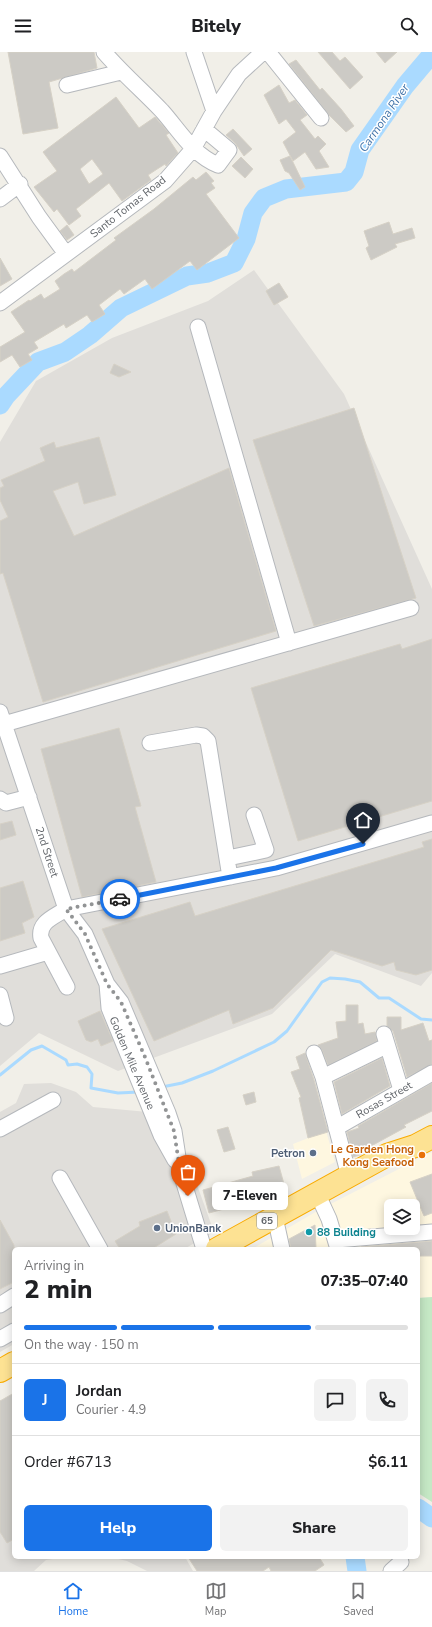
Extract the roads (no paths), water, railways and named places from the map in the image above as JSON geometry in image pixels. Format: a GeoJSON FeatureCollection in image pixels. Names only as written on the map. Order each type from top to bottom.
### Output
{"type":"FeatureCollection","features":[{"type":"Feature","properties":{"kind":"highway","name":"65"},"geometry":{"type":"LineString","coordinates":[[387,1155],[409,1135],[432,1123]]}},
{"type":"Feature","properties":{"kind":"highway","name":"65"},"geometry":{"type":"LineString","coordinates":[[225,1247],[242,1243],[275,1216],[387,1155],[415,1146],[432,1137]]}},
{"type":"Feature","properties":{"kind":"highway"},"geometry":{"type":"LineString","coordinates":[[0,1371],[12,1364]]}},
{"type":"Feature","properties":{"kind":"street"},"geometry":{"type":"LineString","coordinates":[[104,52],[121,72],[161,111],[193,149],[218,165],[229,152],[227,148],[204,129]]}},
{"type":"Feature","properties":{"kind":"street"},"geometry":{"type":"LineString","coordinates":[[194,52],[214,111]]}},
{"type":"Feature","properties":{"kind":"street","name":"Santo Tomas Road"},"geometry":{"type":"LineString","coordinates":[[0,303],[165,181],[193,149],[214,111],[239,74],[263,52]]}},
{"type":"Feature","properties":{"kind":"street"},"geometry":{"type":"LineString","coordinates":[[268,52],[321,118]]}},
{"type":"Feature","properties":{"kind":"street"},"geometry":{"type":"LineString","coordinates":[[67,85],[121,72]]}},
{"type":"Feature","properties":{"kind":"street"},"geometry":{"type":"LineString","coordinates":[[0,156],[20,184],[39,217],[66,254]]}},
{"type":"Feature","properties":{"kind":"street"},"geometry":{"type":"LineString","coordinates":[[0,199],[20,184]]}},
{"type":"Feature","properties":{"kind":"street"},"geometry":{"type":"LineString","coordinates":[[198,327],[289,643]]}},
{"type":"Feature","properties":{"kind":"street"},"geometry":{"type":"LineString","coordinates":[[2,718],[289,643],[410,608]]}},
{"type":"Feature","properties":{"kind":"street","name":"2nd Street"},"geometry":{"type":"LineString","coordinates":[[2,718],[66,909],[85,934],[107,984]]}},
{"type":"Feature","properties":{"kind":"street"},"geometry":{"type":"LineString","coordinates":[[150,743],[196,735],[203,736],[208,740],[230,877]]}},
{"type":"Feature","properties":{"kind":"street"},"geometry":{"type":"LineString","coordinates":[[0,799],[6,803],[28,797]]}},
{"type":"Feature","properties":{"kind":"street"},"geometry":{"type":"LineString","coordinates":[[228,858],[266,850],[254,815]]}},
{"type":"Feature","properties":{"kind":"street"},"geometry":{"type":"LineString","coordinates":[[68,987],[41,938],[40,931],[43,923],[66,909],[276,868],[432,823]]}},
{"type":"Feature","properties":{"kind":"street"},"geometry":{"type":"LineString","coordinates":[[0,966],[48,952]]}},
{"type":"Feature","properties":{"kind":"street","name":"Golden Mile Avenue"},"geometry":{"type":"LineString","coordinates":[[107,984],[110,1008],[139,1060],[160,1111],[161,1135],[180,1170],[203,1247]]}},
{"type":"Feature","properties":{"kind":"street"},"geometry":{"type":"LineString","coordinates":[[0,995],[6,1018]]}},
{"type":"Feature","properties":{"kind":"street"},"geometry":{"type":"LineString","coordinates":[[323,1077],[385,1040],[401,1090]]}},
{"type":"Feature","properties":{"kind":"street"},"geometry":{"type":"LineString","coordinates":[[314,1053],[323,1077],[349,1176]]}},
{"type":"Feature","properties":{"kind":"street","name":"Rosas Street"},"geometry":{"type":"LineString","coordinates":[[336,1128],[432,1073]]}},
{"type":"Feature","properties":{"kind":"street"},"geometry":{"type":"LineString","coordinates":[[0,1129],[53,1100]]}},
{"type":"Feature","properties":{"kind":"street"},"geometry":{"type":"LineString","coordinates":[[60,1178],[99,1247]]}},
{"type":"Feature","properties":{"kind":"street"},"geometry":{"type":"LineString","coordinates":[[317,1193],[337,1244],[432,1232]]}},
{"type":"Feature","properties":{"kind":"street"},"geometry":{"type":"LineString","coordinates":[[275,1216],[282,1247]]}},
{"type":"Feature","properties":{"kind":"street"},"geometry":{"type":"LineString","coordinates":[[0,1305],[12,1297]]}},
{"type":"Feature","properties":{"kind":"street"},"geometry":{"type":"LineString","coordinates":[[0,1338],[12,1332]]}},
{"type":"Feature","properties":{"kind":"waterway","name":"Carmona River"},"geometry":{"type":"LineString","coordinates":[[0,405],[6,396],[38,362],[65,352],[90,335],[121,308],[187,276],[208,273],[234,263],[246,239],[253,213],[264,198],[286,189],[346,182],[354,172],[360,150],[405,86],[432,54]]}},
{"type":"Feature","properties":{"kind":"waterway"},"geometry":{"type":"LineString","coordinates":[[162,1087],[182,1083],[213,1071],[274,1042],[287,1031],[322,982],[330,978],[360,982],[379,998],[389,998],[421,1019],[432,1020]]}},
{"type":"Feature","properties":{"kind":"waterway"},"geometry":{"type":"LineString","coordinates":[[0,1075],[31,1050],[42,1046],[66,1060],[68,1065],[77,1064],[87,1067],[92,1074],[91,1088],[118,1093],[139,1092]]}},
{"type":"Feature","properties":{"kind":"waterway"},"geometry":{"type":"LineString","coordinates":[[420,1509],[432,1518]]}},
{"type":"Feature","properties":{"kind":"waterway"},"geometry":{"type":"LineString","coordinates":[[355,1559],[357,1571]]}},
{"type":"Feature","properties":{"kind":"place","name":"Petron"},"geometry":{"type":"Point","coordinates":[313,1153]}},
{"type":"Feature","properties":{"kind":"place","name":"Le Garden Hong Kong Seafood"},"geometry":{"type":"Point","coordinates":[422,1155]}},
{"type":"Feature","properties":{"kind":"place","name":"7-Eleven"},"geometry":{"type":"Point","coordinates":[188,1196]}},
{"type":"Feature","properties":{"kind":"place","name":"UnionBank"},"geometry":{"type":"Point","coordinates":[157,1228]}},
{"type":"Feature","properties":{"kind":"place","name":"88 Building"},"geometry":{"type":"Point","coordinates":[309,1232]}}]}
